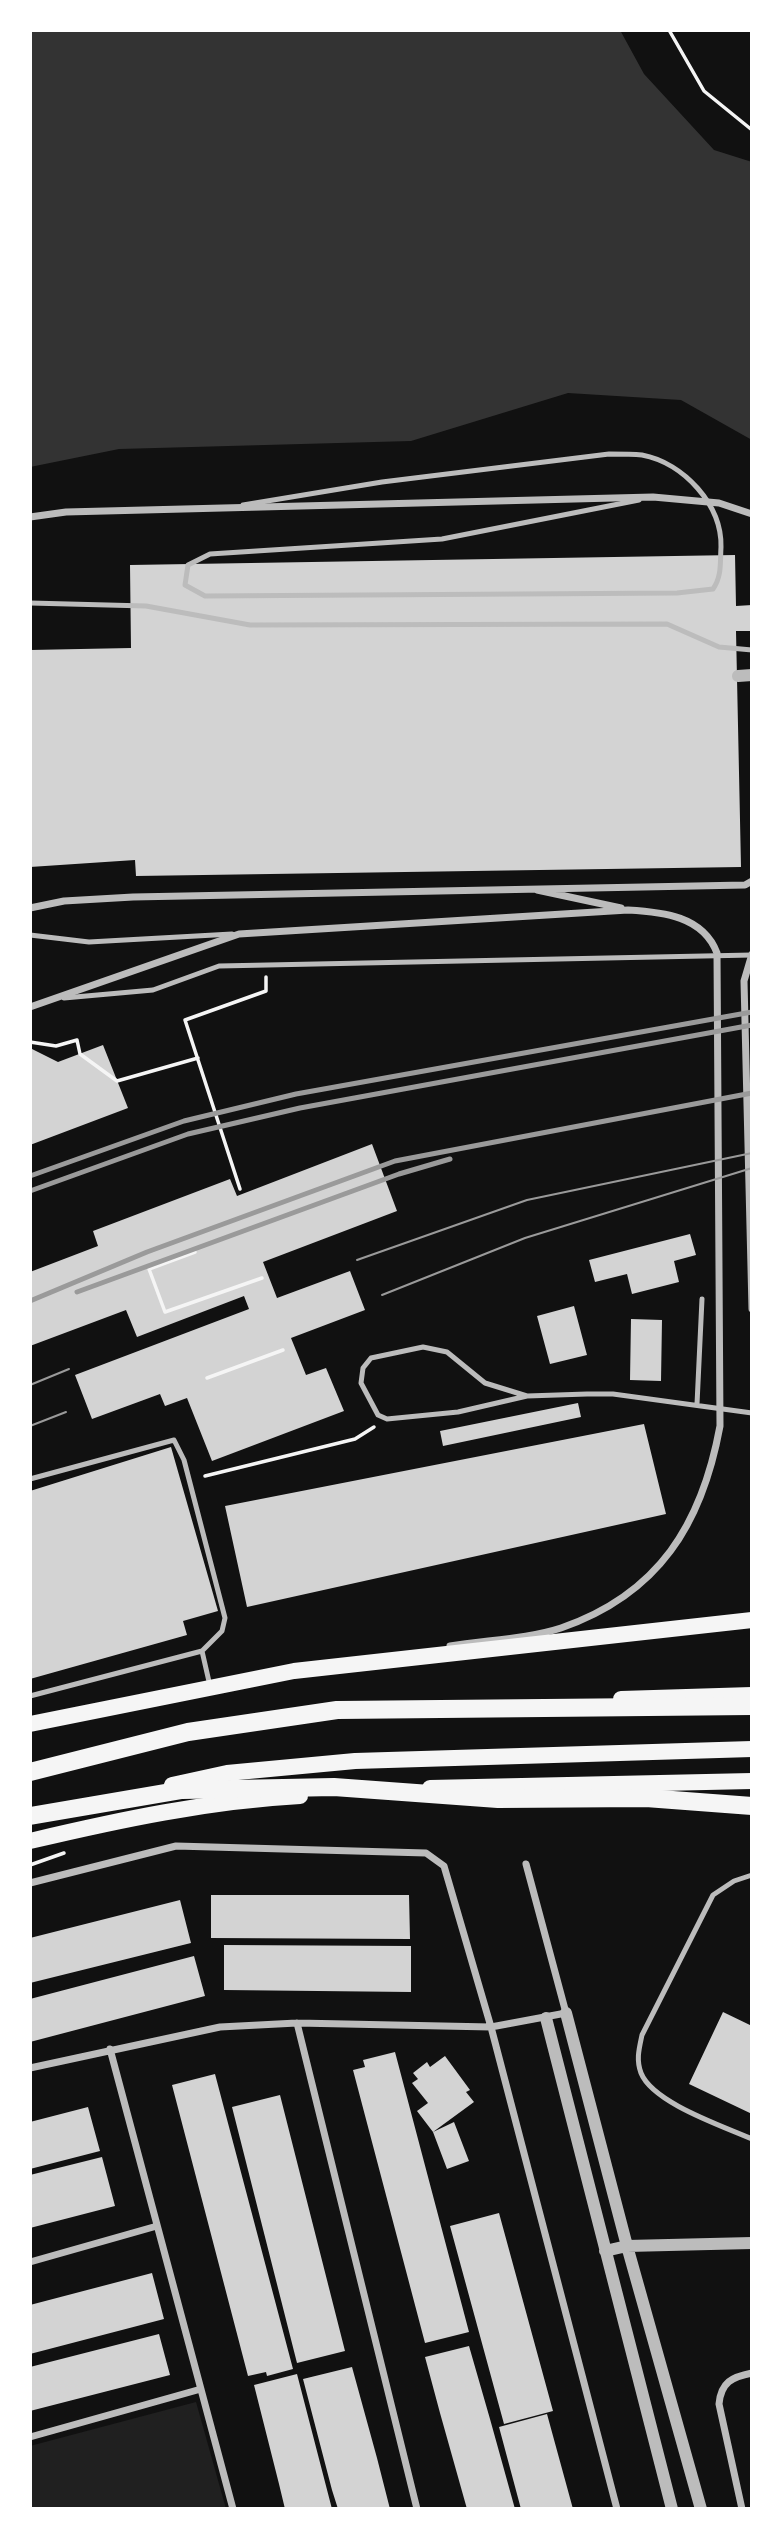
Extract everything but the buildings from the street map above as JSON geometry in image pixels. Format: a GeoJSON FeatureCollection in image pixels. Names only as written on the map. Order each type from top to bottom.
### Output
{"type":"FeatureCollection","features":[{"type":"Feature","properties":{"kind":"highway"},"geometry":{"type":"LineString","coordinates":[[30,1724],[294,1671],[752,1621]]}},
{"type":"Feature","properties":{"kind":"highway"},"geometry":{"type":"LineString","coordinates":[[30,1771],[227,1723],[285,1714],[405,1704],[752,1695]]}},
{"type":"Feature","properties":{"kind":"highway"},"geometry":{"type":"LineString","coordinates":[[30,1771],[188,1732],[337,1710],[752,1706]]}},
{"type":"Feature","properties":{"kind":"highway"},"geometry":{"type":"LineString","coordinates":[[30,1817],[227,1773],[355,1761],[752,1749]]}},
{"type":"Feature","properties":{"kind":"highway"},"geometry":{"type":"LineString","coordinates":[[30,1841],[133,1817],[234,1800],[486,1785],[752,1781]]}},
{"type":"Feature","properties":{"kind":"highway"},"geometry":{"type":"LineString","coordinates":[[30,1817],[183,1790],[320,1788],[498,1800],[646,1798],[752,1806]]}},
{"type":"Feature","properties":{"kind":"street"},"geometry":{"type":"LineString","coordinates":[[30,517],[66,512],[653,497],[719,503],[752,514]]}},
{"type":"Feature","properties":{"kind":"street"},"geometry":{"type":"LineString","coordinates":[[737,676],[752,675]]}},
{"type":"Feature","properties":{"kind":"street"},"geometry":{"type":"LineString","coordinates":[[30,908],[64,901],[133,897],[745,884],[752,881]]}},
{"type":"Feature","properties":{"kind":"street"},"geometry":{"type":"LineString","coordinates":[[523,887],[628,910]]}},
{"type":"Feature","properties":{"kind":"street"},"geometry":{"type":"LineString","coordinates":[[30,1007],[239,934],[628,910],[661,912],[688,921],[702,930],[717,953],[720,1426],[711,1472],[703,1496],[674,1547],[630,1593],[599,1612],[558,1629],[294,1671]]}},
{"type":"Feature","properties":{"kind":"street"},"geometry":{"type":"LineString","coordinates":[[752,955],[744,981],[752,1309]]}},
{"type":"Feature","properties":{"kind":"street"},"geometry":{"type":"LineString","coordinates":[[30,1883],[176,1846],[426,1853],[444,1866],[491,2027],[617,2509]]}},
{"type":"Feature","properties":{"kind":"street"},"geometry":{"type":"LineString","coordinates":[[526,1864],[626,2246],[701,2509]]}},
{"type":"Feature","properties":{"kind":"street"},"geometry":{"type":"LineString","coordinates":[[30,2068],[201,2029],[297,2023],[491,2027],[566,2013]]}},
{"type":"Feature","properties":{"kind":"street"},"geometry":{"type":"LineString","coordinates":[[546,2018],[672,2509]]}},
{"type":"Feature","properties":{"kind":"street"},"geometry":{"type":"LineString","coordinates":[[297,2023],[417,2509]]}},
{"type":"Feature","properties":{"kind":"street"},"geometry":{"type":"LineString","coordinates":[[110,2049],[233,2509]]}},
{"type":"Feature","properties":{"kind":"street"},"geometry":{"type":"LineString","coordinates":[[592,2205],[614,2201]]}},
{"type":"Feature","properties":{"kind":"street"},"geometry":{"type":"LineString","coordinates":[[30,2262],[157,2227]]}},
{"type":"Feature","properties":{"kind":"street"},"geometry":{"type":"LineString","coordinates":[[605,2251],[626,2246],[752,2243]]}},
{"type":"Feature","properties":{"kind":"street"},"geometry":{"type":"LineString","coordinates":[[741,2509],[719,2404],[720,2391],[731,2378],[752,2373]]}},
{"type":"Feature","properties":{"kind":"street"},"geometry":{"type":"LineString","coordinates":[[30,2437],[201,2389]]}},
{"type":"Feature","properties":{"kind":"lane"},"geometry":{"type":"LineString","coordinates":[[209,510],[382,482],[609,454],[643,456],[675,468],[696,487],[713,511],[721,534],[720,578],[713,589],[677,593],[205,596],[185,585],[188,565],[210,554],[442,539],[653,497]]}},
{"type":"Feature","properties":{"kind":"lane"},"geometry":{"type":"LineString","coordinates":[[30,603],[146,606],[250,625],[667,624],[719,647],[752,650]]}},
{"type":"Feature","properties":{"kind":"lane"},"geometry":{"type":"LineString","coordinates":[[30,935],[89,942],[239,934]]}},
{"type":"Feature","properties":{"kind":"lane"},"geometry":{"type":"LineString","coordinates":[[58,998],[152,990],[219,966],[752,955]]}},
{"type":"Feature","properties":{"kind":"lane"},"geometry":{"type":"LineString","coordinates":[[697,1404],[702,1299]]}},
{"type":"Feature","properties":{"kind":"lane"},"geometry":{"type":"LineString","coordinates":[[527,1396],[485,1383],[447,1352],[423,1347],[371,1358],[363,1368],[361,1382],[377,1415],[387,1419],[458,1412],[527,1396],[613,1394],[752,1413]]}},
{"type":"Feature","properties":{"kind":"lane"},"geometry":{"type":"LineString","coordinates":[[30,1479],[174,1440],[184,1460],[225,1618],[222,1631],[202,1651],[30,1696]]}},
{"type":"Feature","properties":{"kind":"lane"},"geometry":{"type":"LineString","coordinates":[[202,1651],[211,1687]]}},
{"type":"Feature","properties":{"kind":"lane"},"geometry":{"type":"LineString","coordinates":[[752,1875],[734,1881],[713,1895],[642,2035],[637,2055],[641,2073],[649,2086],[677,2105],[752,2139]]}},
{"type":"Feature","properties":{"kind":"path"},"geometry":{"type":"LineString","coordinates":[[669,30],[704,90],[752,130]]}},
{"type":"Feature","properties":{"kind":"path"},"geometry":{"type":"LineString","coordinates":[[240,1189],[186,1020],[266,991]]}},
{"type":"Feature","properties":{"kind":"path"},"geometry":{"type":"LineString","coordinates":[[30,1042],[56,1046],[77,1040],[80,1054],[117,1081],[198,1058]]}},
{"type":"Feature","properties":{"kind":"path"},"geometry":{"type":"LineString","coordinates":[[195,1252],[149,1269],[164,1312],[262,1278]]}},
{"type":"Feature","properties":{"kind":"path"},"geometry":{"type":"LineString","coordinates":[[207,1378],[283,1350]]}},
{"type":"Feature","properties":{"kind":"path"},"geometry":{"type":"LineString","coordinates":[[205,1476],[355,1439],[387,1419]]}},
{"type":"Feature","properties":{"kind":"path"},"geometry":{"type":"LineString","coordinates":[[30,1865],[73,1850],[80,1870]]}},
{"type":"Feature","properties":{"kind":"shaded area"},"geometry":{"type":"Polygon","coordinates":[[[30,30],[620,30],[644,74],[714,150],[752,162],[752,440],[681,400],[568,393],[411,441],[119,449],[30,467],[30,30]]]}},
{"type":"Feature","properties":{"kind":"shaded area"},"geometry":{"type":"Polygon","coordinates":[[[196,2402],[226,2509],[30,2509],[30,2446],[196,2402]]]}},
{"type":"Feature","properties":{"kind":"tram line"},"geometry":{"type":"LineString","coordinates":[[357,1260],[527,1200],[752,1153]]}},
{"type":"Feature","properties":{"kind":"tram line"},"geometry":{"type":"LineString","coordinates":[[382,1295],[525,1238],[752,1168]]}},
{"type":"Feature","properties":{"kind":"tram line"},"geometry":{"type":"LineString","coordinates":[[30,1385],[69,1369]]}},
{"type":"Feature","properties":{"kind":"tram line"},"geometry":{"type":"LineString","coordinates":[[30,1426],[66,1412]]}},
{"type":"Feature","properties":{"kind":"railway"},"geometry":{"type":"LineString","coordinates":[[30,1176],[184,1121],[296,1094],[752,1012]]}},
{"type":"Feature","properties":{"kind":"railway"},"geometry":{"type":"LineString","coordinates":[[30,1191],[188,1134],[300,1108],[752,1025]]}},
{"type":"Feature","properties":{"kind":"railway"},"geometry":{"type":"LineString","coordinates":[[30,1301],[147,1252],[395,1161],[752,1093]]}},
{"type":"Feature","properties":{"kind":"railway"},"geometry":{"type":"LineString","coordinates":[[77,1292],[399,1174],[450,1159]]}}]}
